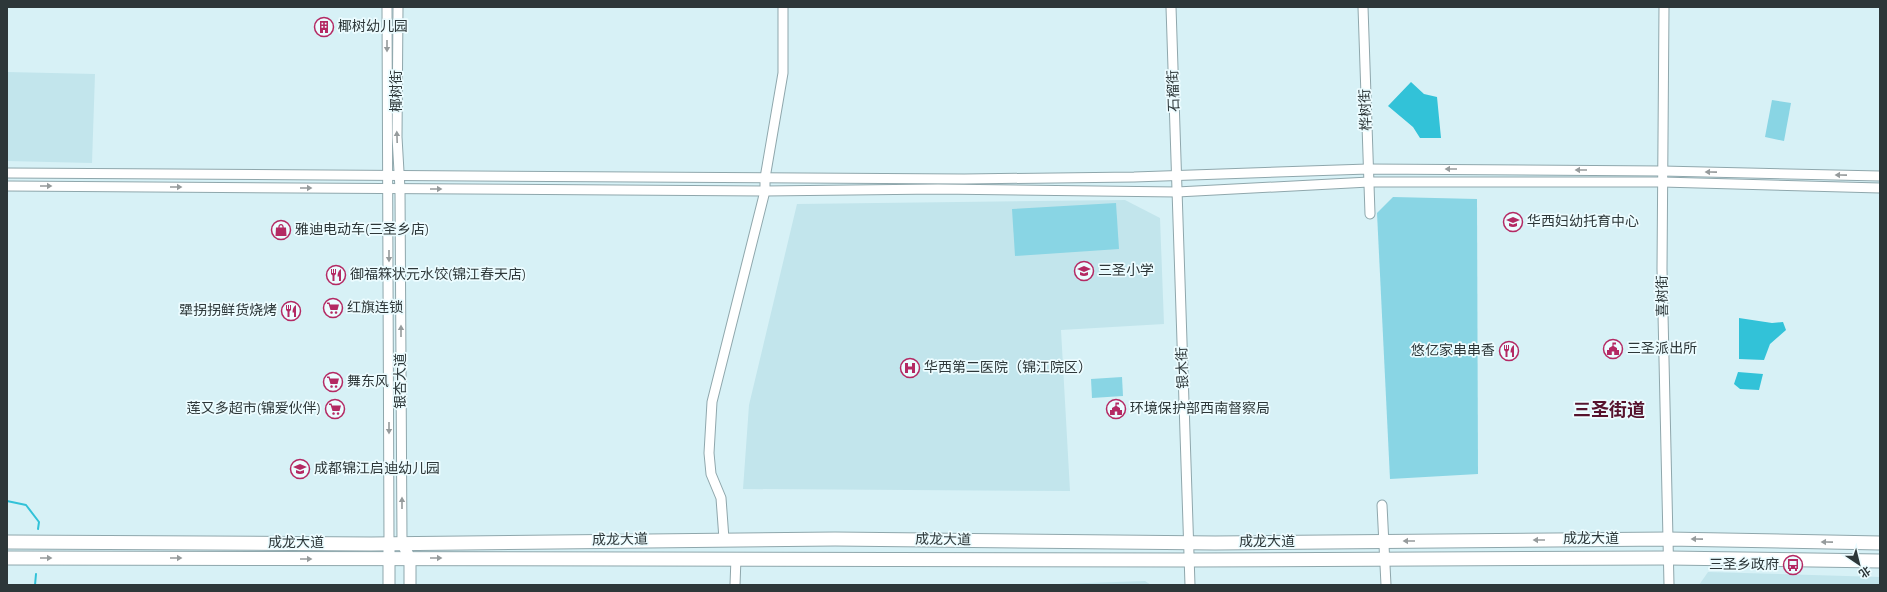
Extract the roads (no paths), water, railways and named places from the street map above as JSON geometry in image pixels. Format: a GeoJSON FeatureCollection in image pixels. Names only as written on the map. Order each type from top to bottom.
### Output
{"type":"FeatureCollection","features":[{"type":"Feature","properties":{"kind":"highway","name":"成龙大道"},"geometry":{"type":"LineString","coordinates":[[7,542],[395,542],[724,539],[1189,542],[1668,539],[1880,543]]}},
{"type":"Feature","properties":{"kind":"highway","name":"成龙大道"},"geometry":{"type":"LineString","coordinates":[[7,558],[389,560],[410,558],[736,558],[1190,560],[1668,558],[1880,561]]}},
{"type":"Feature","properties":{"kind":"main road","name":"银杏大道"},"geometry":{"type":"LineString","coordinates":[[388,585],[389,560],[395,542],[410,558],[410,585]]}},
{"type":"Feature","properties":{"kind":"street","name":"椰树街"},"geometry":{"type":"LineString","coordinates":[[387,7],[387,175]]}},
{"type":"Feature","properties":{"kind":"street","name":"椰树街"},"geometry":{"type":"LineString","coordinates":[[398,7],[396,138],[399,176]]}},
{"type":"Feature","properties":{"kind":"street"},"geometry":{"type":"LineString","coordinates":[[724,539],[720,498],[711,474],[709,453],[712,402],[764,190],[782,73],[783,7]]}},
{"type":"Feature","properties":{"kind":"street","name":"石榴街"},"geometry":{"type":"LineString","coordinates":[[1171,7],[1177,176]]}},
{"type":"Feature","properties":{"kind":"street","name":"桦树街"},"geometry":{"type":"LineString","coordinates":[[1363,7],[1370,214]]}},
{"type":"Feature","properties":{"kind":"street","name":"喜树街"},"geometry":{"type":"LineString","coordinates":[[1664,7],[1662,269],[1669,585]]}},
{"type":"Feature","properties":{"kind":"street"},"geometry":{"type":"LineString","coordinates":[[7,173],[964,179],[1177,176],[1368,169],[1662,171],[1880,176]]}},
{"type":"Feature","properties":{"kind":"street","name":"银杏大道"},"geometry":{"type":"LineString","coordinates":[[387,175],[395,542]]}},
{"type":"Feature","properties":{"kind":"street","name":"银杏大道"},"geometry":{"type":"LineString","coordinates":[[395,542],[399,176]]}},
{"type":"Feature","properties":{"kind":"street","name":"银木街"},"geometry":{"type":"LineString","coordinates":[[1177,176],[1190,585]]}},
{"type":"Feature","properties":{"kind":"street"},"geometry":{"type":"LineString","coordinates":[[7,186],[387,189],[938,189],[1177,192],[1369,182],[1662,182],[1880,188]]}},
{"type":"Feature","properties":{"kind":"street"},"geometry":{"type":"LineString","coordinates":[[1382,505],[1386,585]]}},
{"type":"Feature","properties":{"kind":"street"},"geometry":{"type":"LineString","coordinates":[[735,585],[736,558]]}},
{"type":"Feature","properties":{"kind":"waterway"},"geometry":{"type":"LineString","coordinates":[[7,501],[26,505],[39,522],[38,529]]}},
{"type":"Feature","properties":{"kind":"waterway"},"geometry":{"type":"LineString","coordinates":[[35,585],[36,574]]}},
{"type":"Feature","properties":{"kind":"place","name":"椰树幼儿园"},"geometry":{"type":"Point","coordinates":[324,27]}},
{"type":"Feature","properties":{"kind":"place","name":"华西妇幼托育中心"},"geometry":{"type":"Point","coordinates":[1513,222]}},
{"type":"Feature","properties":{"kind":"place","name":"雅迪电动车(三圣乡店)"},"geometry":{"type":"Point","coordinates":[281,230]}},
{"type":"Feature","properties":{"kind":"place","name":"三圣小学"},"geometry":{"type":"Point","coordinates":[1084,271]}},
{"type":"Feature","properties":{"kind":"place","name":"御福箖状元水饺(锦江春天店)"},"geometry":{"type":"Point","coordinates":[336,275]}},
{"type":"Feature","properties":{"kind":"place","name":"红旗连锁"},"geometry":{"type":"Point","coordinates":[333,308]}},
{"type":"Feature","properties":{"kind":"place","name":"犟拐拐鲜货烧烤"},"geometry":{"type":"Point","coordinates":[291,311]}},
{"type":"Feature","properties":{"kind":"place","name":"三圣派出所"},"geometry":{"type":"Point","coordinates":[1613,349]}},
{"type":"Feature","properties":{"kind":"place","name":"悠亿家串串香"},"geometry":{"type":"Point","coordinates":[1509,351]}},
{"type":"Feature","properties":{"kind":"place","name":"华西第二医院（锦江院区）"},"geometry":{"type":"Point","coordinates":[910,368]}},
{"type":"Feature","properties":{"kind":"place","name":"舞东风"},"geometry":{"type":"Point","coordinates":[333,382]}},
{"type":"Feature","properties":{"kind":"place","name":"莲又多超市(锦爱伙伴)"},"geometry":{"type":"Point","coordinates":[335,409]}},
{"type":"Feature","properties":{"kind":"place","name":"环境保护部西南督察局"},"geometry":{"type":"Point","coordinates":[1116,409]}},
{"type":"Feature","properties":{"kind":"place","name":"成都锦江启迪幼儿园"},"geometry":{"type":"Point","coordinates":[300,469]}},
{"type":"Feature","properties":{"kind":"place","name":"三圣乡政府"},"geometry":{"type":"Point","coordinates":[1793,565]}},
{"type":"Feature","properties":{"kind":"district","name":"三圣街道"},"geometry":{"type":"Point","coordinates":[1609,411]}}]}
